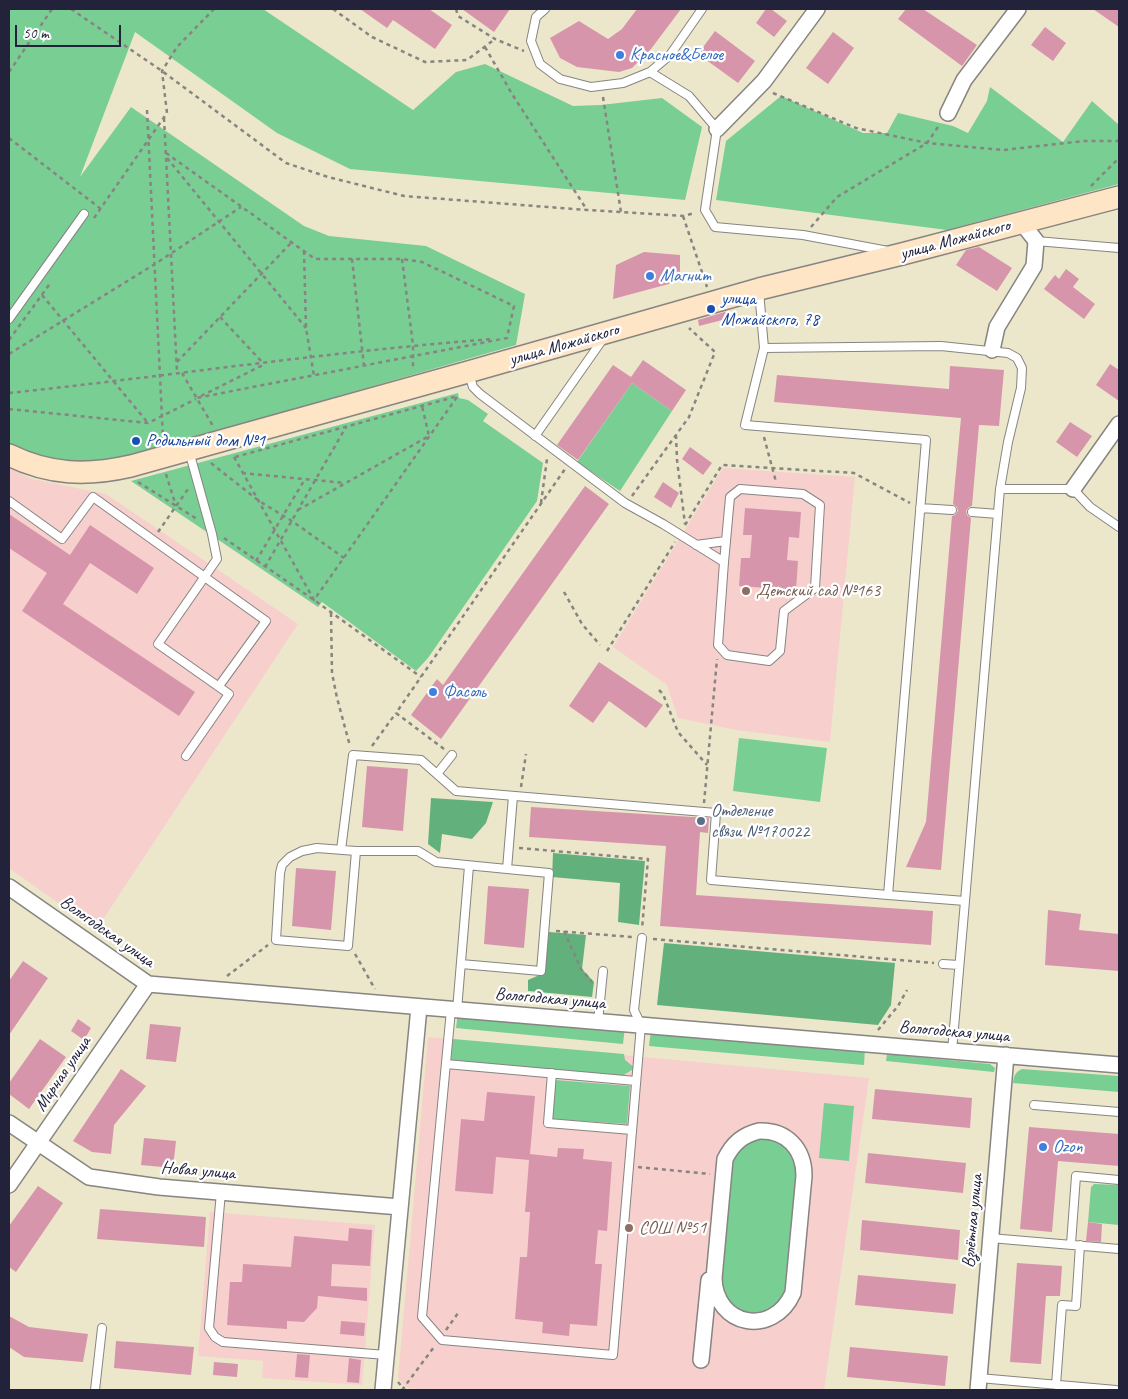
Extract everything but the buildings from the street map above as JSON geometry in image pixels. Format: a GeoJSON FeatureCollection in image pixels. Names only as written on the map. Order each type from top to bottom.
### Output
{"type":"FeatureCollection","features":[{"type":"Feature","properties":{"kind":"main road","name":"улица Можайского"},"geometry":{"type":"LineString","coordinates":[[9,455],[26,464],[47,469],[89,472],[225,455],[468,372],[759,289],[1119,197]]}},
{"type":"Feature","properties":{"kind":"street"},"geometry":{"type":"LineString","coordinates":[[717,129],[764,81],[817,9]]}},
{"type":"Feature","properties":{"kind":"street"},"geometry":{"type":"LineString","coordinates":[[948,113],[964,80],[1018,9]]}},
{"type":"Feature","properties":{"kind":"street"},"geometry":{"type":"LineString","coordinates":[[992,350],[997,327],[1034,266],[1036,241],[1022,223]]}},
{"type":"Feature","properties":{"kind":"street"},"geometry":{"type":"LineString","coordinates":[[1073,489],[1119,424]]}},
{"type":"Feature","properties":{"kind":"street","name":"Вологодская улица"},"geometry":{"type":"LineString","coordinates":[[9,886],[148,984],[1119,1065]]}},
{"type":"Feature","properties":{"kind":"street","name":"Мирная улица"},"geometry":{"type":"LineString","coordinates":[[9,1185],[148,984]]}},
{"type":"Feature","properties":{"kind":"street"},"geometry":{"type":"LineString","coordinates":[[383,1390],[418,1007]]}},
{"type":"Feature","properties":{"kind":"street","name":"Взлётная улица"},"geometry":{"type":"LineString","coordinates":[[978,1384],[1006,1055]]}},
{"type":"Feature","properties":{"kind":"street","name":"Новая улица"},"geometry":{"type":"LineString","coordinates":[[9,1123],[89,1177],[159,1187],[400,1206]]}},
{"type":"Feature","properties":{"kind":"street"},"geometry":{"type":"LineString","coordinates":[[701,1360],[721,1167],[729,1150],[735,1143],[742,1137],[759,1131],[768,1131],[786,1137],[798,1150],[802,1158],[804,1176],[793,1293],[784,1309],[769,1319],[760,1321],[742,1320],[726,1310],[716,1296],[714,1278],[721,1167]]}},
{"type":"Feature","properties":{"kind":"lane"},"geometry":{"type":"LineString","coordinates":[[545,9],[536,16],[531,41],[540,64],[560,79],[591,87],[623,83],[650,72],[670,55],[702,9]]}},
{"type":"Feature","properties":{"kind":"lane"},"geometry":{"type":"LineString","coordinates":[[650,72],[690,96],[717,129],[705,210],[715,227],[803,235],[902,254]]}},
{"type":"Feature","properties":{"kind":"lane"},"geometry":{"type":"LineString","coordinates":[[9,319],[84,214]]}},
{"type":"Feature","properties":{"kind":"lane"},"geometry":{"type":"LineString","coordinates":[[1036,241],[1119,248]]}},
{"type":"Feature","properties":{"kind":"lane"},"geometry":{"type":"LineString","coordinates":[[759,289],[764,348],[745,425],[926,440],[888,895]]}},
{"type":"Feature","properties":{"kind":"lane"},"geometry":{"type":"LineString","coordinates":[[535,436],[608,332]]}},
{"type":"Feature","properties":{"kind":"lane"},"geometry":{"type":"LineString","coordinates":[[764,348],[941,346],[1008,352],[1017,358],[1022,368],[1021,388],[1008,442],[1000,489],[952,1051]]}},
{"type":"Feature","properties":{"kind":"lane"},"geometry":{"type":"LineString","coordinates":[[468,372],[473,387],[480,394],[625,503],[724,562]]}},
{"type":"Feature","properties":{"kind":"lane"},"geometry":{"type":"LineString","coordinates":[[186,756],[229,694],[158,644],[217,559],[192,459]]}},
{"type":"Feature","properties":{"kind":"lane"},"geometry":{"type":"LineString","coordinates":[[740,489],[803,494],[820,505],[815,588],[784,611],[780,651],[770,661],[726,655],[718,645],[726,541],[730,497],[740,489]]}},
{"type":"Feature","properties":{"kind":"lane"},"geometry":{"type":"LineString","coordinates":[[1000,489],[1073,489],[1090,507],[1119,527]]}},
{"type":"Feature","properties":{"kind":"lane"},"geometry":{"type":"LineString","coordinates":[[9,501],[62,539],[93,497],[266,621],[219,686]]}},
{"type":"Feature","properties":{"kind":"lane"},"geometry":{"type":"LineString","coordinates":[[920,508],[952,510]]}},
{"type":"Feature","properties":{"kind":"lane"},"geometry":{"type":"LineString","coordinates":[[972,512],[998,514]]}},
{"type":"Feature","properties":{"kind":"lane"},"geometry":{"type":"LineString","coordinates":[[696,545],[726,541]]}},
{"type":"Feature","properties":{"kind":"lane"},"geometry":{"type":"LineString","coordinates":[[341,850],[353,755],[421,760],[456,791],[716,813],[711,880],[965,901]]}},
{"type":"Feature","properties":{"kind":"lane"},"geometry":{"type":"LineString","coordinates":[[437,774],[452,755]]}},
{"type":"Feature","properties":{"kind":"lane"},"geometry":{"type":"LineString","coordinates":[[507,869],[517,796]]}},
{"type":"Feature","properties":{"kind":"lane"},"geometry":{"type":"LineString","coordinates":[[356,851],[348,946],[276,940],[282,865],[290,857],[302,851],[317,848],[356,851],[418,851],[436,862],[549,873],[540,971],[461,964]]}},
{"type":"Feature","properties":{"kind":"lane"},"geometry":{"type":"LineString","coordinates":[[469,866],[461,964],[446,1064],[422,1317],[442,1340],[613,1355],[641,1026],[634,1010],[642,938]]}},
{"type":"Feature","properties":{"kind":"lane"},"geometry":{"type":"LineString","coordinates":[[943,964],[959,965]]}},
{"type":"Feature","properties":{"kind":"lane"},"geometry":{"type":"LineString","coordinates":[[598,1022],[602,971]]}},
{"type":"Feature","properties":{"kind":"lane"},"geometry":{"type":"LineString","coordinates":[[446,1064],[636,1081]]}},
{"type":"Feature","properties":{"kind":"lane"},"geometry":{"type":"LineString","coordinates":[[552,1073],[548,1123],[632,1130]]}},
{"type":"Feature","properties":{"kind":"lane"},"geometry":{"type":"LineString","coordinates":[[1034,1105],[1119,1112]]}},
{"type":"Feature","properties":{"kind":"lane"},"geometry":{"type":"LineString","coordinates":[[1071,1244],[1076,1176],[1119,1180]]}},
{"type":"Feature","properties":{"kind":"lane"},"geometry":{"type":"LineString","coordinates":[[220,1192],[209,1328],[215,1337],[223,1342],[386,1355]]}},
{"type":"Feature","properties":{"kind":"lane"},"geometry":{"type":"LineString","coordinates":[[990,1238],[1119,1249]]}},
{"type":"Feature","properties":{"kind":"lane"},"geometry":{"type":"LineString","coordinates":[[1056,1385],[1062,1305],[1076,1306],[1080,1245]]}},
{"type":"Feature","properties":{"kind":"lane"},"geometry":{"type":"LineString","coordinates":[[95,1390],[102,1328]]}},
{"type":"Feature","properties":{"kind":"lane"},"geometry":{"type":"LineString","coordinates":[[978,1384],[1056,1385],[1116,1390]]}},
{"type":"Feature","properties":{"kind":"path"},"geometry":{"type":"LineString","coordinates":[[9,72],[52,9]]}},
{"type":"Feature","properties":{"kind":"path"},"geometry":{"type":"LineString","coordinates":[[72,9],[162,71],[286,163],[328,177],[404,196],[683,216],[705,210]]}},
{"type":"Feature","properties":{"kind":"path"},"geometry":{"type":"LineString","coordinates":[[167,113],[162,71],[177,46],[214,9]]}},
{"type":"Feature","properties":{"kind":"path"},"geometry":{"type":"LineString","coordinates":[[333,9],[372,38],[425,62],[467,60],[495,39]]}},
{"type":"Feature","properties":{"kind":"path"},"geometry":{"type":"LineString","coordinates":[[456,9],[458,16],[495,39],[537,56]]}},
{"type":"Feature","properties":{"kind":"path"},"geometry":{"type":"LineString","coordinates":[[485,47],[512,94],[587,210]]}},
{"type":"Feature","properties":{"kind":"path"},"geometry":{"type":"LineString","coordinates":[[601,86],[621,212]]}},
{"type":"Feature","properties":{"kind":"path"},"geometry":{"type":"LineString","coordinates":[[757,87],[856,128],[927,143],[1003,150],[1084,141],[1119,141]]}},
{"type":"Feature","properties":{"kind":"path"},"geometry":{"type":"LineString","coordinates":[[147,110],[163,415]]}},
{"type":"Feature","properties":{"kind":"path"},"geometry":{"type":"LineString","coordinates":[[803,235],[838,197],[927,143],[948,113]]}},
{"type":"Feature","properties":{"kind":"path"},"geometry":{"type":"LineString","coordinates":[[164,117],[177,373]]}},
{"type":"Feature","properties":{"kind":"path"},"geometry":{"type":"LineString","coordinates":[[9,138],[101,209]]}},
{"type":"Feature","properties":{"kind":"path"},"geometry":{"type":"LineString","coordinates":[[166,153],[315,260],[402,259],[422,262],[514,306],[507,338]]}},
{"type":"Feature","properties":{"kind":"path"},"geometry":{"type":"LineString","coordinates":[[166,157],[306,328]]}},
{"type":"Feature","properties":{"kind":"path"},"geometry":{"type":"LineString","coordinates":[[1073,209],[1087,190],[1119,158]]}},
{"type":"Feature","properties":{"kind":"path"},"geometry":{"type":"LineString","coordinates":[[9,354],[155,264],[241,207]]}},
{"type":"Feature","properties":{"kind":"path"},"geometry":{"type":"LineString","coordinates":[[683,216],[708,291]]}},
{"type":"Feature","properties":{"kind":"path"},"geometry":{"type":"LineString","coordinates":[[176,362],[291,243]]}},
{"type":"Feature","properties":{"kind":"path"},"geometry":{"type":"LineString","coordinates":[[304,251],[306,328],[314,376]]}},
{"type":"Feature","properties":{"kind":"path"},"geometry":{"type":"LineString","coordinates":[[352,259],[364,366]]}},
{"type":"Feature","properties":{"kind":"path"},"geometry":{"type":"LineString","coordinates":[[402,259],[413,345],[413,374]]}},
{"type":"Feature","properties":{"kind":"path"},"geometry":{"type":"LineString","coordinates":[[42,294],[148,423]]}},
{"type":"Feature","properties":{"kind":"path"},"geometry":{"type":"LineString","coordinates":[[220,317],[263,363]]}},
{"type":"Feature","properties":{"kind":"path"},"geometry":{"type":"LineString","coordinates":[[625,503],[635,494],[688,417],[714,352],[686,325]]}},
{"type":"Feature","properties":{"kind":"path"},"geometry":{"type":"LineString","coordinates":[[9,393],[413,345],[507,338]]}},
{"type":"Feature","properties":{"kind":"path"},"geometry":{"type":"LineString","coordinates":[[196,398],[507,338]]}},
{"type":"Feature","properties":{"kind":"path"},"geometry":{"type":"LineString","coordinates":[[9,409],[148,423],[269,362]]}},
{"type":"Feature","properties":{"kind":"path"},"geometry":{"type":"LineString","coordinates":[[182,372],[225,455],[242,473],[314,600]]}},
{"type":"Feature","properties":{"kind":"path"},"geometry":{"type":"LineString","coordinates":[[211,463],[225,455],[346,427],[458,396],[314,600]]}},
{"type":"Feature","properties":{"kind":"path"},"geometry":{"type":"LineString","coordinates":[[420,402],[429,436]]}},
{"type":"Feature","properties":{"kind":"path"},"geometry":{"type":"LineString","coordinates":[[761,426],[772,468]]}},
{"type":"Feature","properties":{"kind":"path"},"geometry":{"type":"LineString","coordinates":[[265,567],[346,427]]}},
{"type":"Feature","properties":{"kind":"path"},"geometry":{"type":"LineString","coordinates":[[607,651],[685,525],[676,435]]}},
{"type":"Feature","properties":{"kind":"path"},"geometry":{"type":"LineString","coordinates":[[298,510],[429,436]]}},
{"type":"Feature","properties":{"kind":"path"},"geometry":{"type":"LineString","coordinates":[[540,505],[548,452]]}},
{"type":"Feature","properties":{"kind":"path"},"geometry":{"type":"LineString","coordinates":[[192,459],[211,463],[259,501],[292,521],[344,558]]}},
{"type":"Feature","properties":{"kind":"path"},"geometry":{"type":"LineString","coordinates":[[366,756],[570,462]]}},
{"type":"Feature","properties":{"kind":"path"},"geometry":{"type":"LineString","coordinates":[[242,473],[346,484]]}},
{"type":"Feature","properties":{"kind":"path"},"geometry":{"type":"LineString","coordinates":[[159,476],[166,474],[176,506]]}},
{"type":"Feature","properties":{"kind":"path"},"geometry":{"type":"LineString","coordinates":[[153,540],[197,475]]}},
{"type":"Feature","properties":{"kind":"path"},"geometry":{"type":"LineString","coordinates":[[256,561],[305,479]]}},
{"type":"Feature","properties":{"kind":"path"},"geometry":{"type":"LineString","coordinates":[[144,480],[137,482],[210,528],[421,677]]}},
{"type":"Feature","properties":{"kind":"path"},"geometry":{"type":"LineString","coordinates":[[564,592],[582,624],[600,646]]}},
{"type":"Feature","properties":{"kind":"path"},"geometry":{"type":"LineString","coordinates":[[331,613],[332,673],[336,698],[353,755]]}},
{"type":"Feature","properties":{"kind":"path"},"geometry":{"type":"LineString","coordinates":[[703,812],[718,645]]}},
{"type":"Feature","properties":{"kind":"path"},"geometry":{"type":"LineString","coordinates":[[659,690],[664,694],[678,732],[708,765]]}},
{"type":"Feature","properties":{"kind":"path"},"geometry":{"type":"LineString","coordinates":[[396,712],[452,755]]}},
{"type":"Feature","properties":{"kind":"path"},"geometry":{"type":"LineString","coordinates":[[517,796],[526,754]]}},
{"type":"Feature","properties":{"kind":"path"},"geometry":{"type":"LineString","coordinates":[[509,848],[648,859],[642,938]]}},
{"type":"Feature","properties":{"kind":"path"},"geometry":{"type":"LineString","coordinates":[[544,930],[605,937],[642,938],[943,964]]}},
{"type":"Feature","properties":{"kind":"path"},"geometry":{"type":"LineString","coordinates":[[564,931],[581,969],[601,991]]}},
{"type":"Feature","properties":{"kind":"path"},"geometry":{"type":"LineString","coordinates":[[208,990],[276,940]]}},
{"type":"Feature","properties":{"kind":"path"},"geometry":{"type":"LineString","coordinates":[[878,1030],[898,1006],[907,990]]}},
{"type":"Feature","properties":{"kind":"path"},"geometry":{"type":"LineString","coordinates":[[629,1166],[721,1167]]}},
{"type":"Feature","properties":{"kind":"path"},"geometry":{"type":"LineString","coordinates":[[402,1390],[458,1313]]}},
{"type":"Feature","properties":{"kind":"shaded area"},"geometry":{"type":"Polygon","coordinates":[[[9,468],[32,479],[106,494],[298,624],[96,930],[9,868],[9,468]]]}},
{"type":"Feature","properties":{"kind":"shaded area","name":"Детский сад №163"},"geometry":{"type":"Polygon","coordinates":[[[723,468],[855,477],[830,742],[736,730],[678,718],[667,685],[613,647],[723,468]]]}},
{"type":"Feature","properties":{"kind":"shaded area","name":"СОШ №51"},"geometry":{"type":"Polygon","coordinates":[[[428,1037],[869,1078],[824,1390],[430,1390],[407,1388],[398,1378],[428,1037]]]}},
{"type":"Feature","properties":{"kind":"shaded area"},"geometry":{"type":"Polygon","coordinates":[[[210,1212],[375,1225],[362,1385],[262,1378],[263,1361],[198,1356],[210,1212]]]}},
{"type":"Feature","properties":{"kind":"green space"},"geometry":{"type":"Polygon","coordinates":[[[9,9],[263,9],[413,110],[456,72],[485,64],[573,106],[601,105],[662,98],[702,127],[685,200],[350,169],[277,133],[135,32],[80,177],[131,107],[304,226],[329,236],[426,246],[525,294],[516,345],[176,443],[109,460],[64,463],[28,453],[9,443],[9,9]]]}},
{"type":"Feature","properties":{"kind":"green space"},"geometry":{"type":"Polygon","coordinates":[[[990,87],[1063,142],[1092,101],[1119,125],[1119,184],[947,230],[716,200],[726,141],[781,96],[863,133],[887,133],[898,113],[953,126],[968,133],[987,101],[990,87]]]}},
{"type":"Feature","properties":{"kind":"green space"},"geometry":{"type":"Polygon","coordinates":[[[632,383],[672,411],[620,491],[577,462],[632,383]]]}},
{"type":"Feature","properties":{"kind":"green space"},"geometry":{"type":"Polygon","coordinates":[[[458,393],[459,398],[468,400],[488,414],[483,421],[543,463],[537,501],[428,658],[416,671],[322,602],[318,607],[131,481],[458,393]]]}},
{"type":"Feature","properties":{"kind":"green space"},"geometry":{"type":"Polygon","coordinates":[[[739,738],[827,748],[820,802],[733,791],[739,738]]]}},
{"type":"Feature","properties":{"kind":"green space"},"geometry":{"type":"Polygon","coordinates":[[[431,798],[493,802],[486,823],[472,839],[442,834],[440,853],[428,844],[431,798]]]}},
{"type":"Feature","properties":{"kind":"green space"},"geometry":{"type":"Polygon","coordinates":[[[553,853],[645,861],[639,925],[618,922],[620,883],[552,877],[553,853]]]}},
{"type":"Feature","properties":{"kind":"green space"},"geometry":{"type":"Polygon","coordinates":[[[549,932],[586,935],[582,969],[594,982],[592,997],[528,991],[528,980],[544,973],[549,932]]]}},
{"type":"Feature","properties":{"kind":"green space"},"geometry":{"type":"Polygon","coordinates":[[[664,943],[895,963],[891,1005],[878,1025],[657,1005],[664,943]]]}},
{"type":"Feature","properties":{"kind":"green space"},"geometry":{"type":"Polygon","coordinates":[[[458,1012],[625,1027],[623,1044],[456,1028],[458,1012]]]}},
{"type":"Feature","properties":{"kind":"green space"},"geometry":{"type":"Polygon","coordinates":[[[651,1029],[865,1048],[864,1065],[649,1046],[651,1029]]]}},
{"type":"Feature","properties":{"kind":"green space"},"geometry":{"type":"Polygon","coordinates":[[[453,1039],[624,1054],[625,1060],[635,1068],[622,1076],[451,1061],[453,1039]]]}},
{"type":"Feature","properties":{"kind":"green space"},"geometry":{"type":"Polygon","coordinates":[[[887,1054],[990,1064],[995,1068],[994,1072],[886,1061],[887,1054]]]}},
{"type":"Feature","properties":{"kind":"green space"},"geometry":{"type":"Polygon","coordinates":[[[1022,1069],[1119,1076],[1119,1092],[1013,1083],[1015,1074],[1022,1069]]]}},
{"type":"Feature","properties":{"kind":"green space"},"geometry":{"type":"Polygon","coordinates":[[[555,1080],[630,1086],[627,1124],[552,1119],[555,1080]]]}},
{"type":"Feature","properties":{"kind":"green space"},"geometry":{"type":"Polygon","coordinates":[[[824,1103],[854,1106],[849,1161],[819,1158],[824,1103]]]}},
{"type":"Feature","properties":{"kind":"green space"},"geometry":{"type":"Polygon","coordinates":[[[763,1138],[779,1142],[793,1153],[799,1178],[788,1291],[771,1311],[754,1315],[737,1311],[720,1291],[727,1170],[739,1147],[754,1139],[763,1138]]]}},
{"type":"Feature","properties":{"kind":"green space"},"geometry":{"type":"Polygon","coordinates":[[[1094,1184],[1119,1185],[1119,1225],[1088,1222],[1091,1187],[1094,1184]]]}},
{"type":"Feature","properties":{"kind":"place","name":"Красное&Белое"},"geometry":{"type":"Point","coordinates":[620,55]}},
{"type":"Feature","properties":{"kind":"place","name":"Магнит"},"geometry":{"type":"Point","coordinates":[650,276]}},
{"type":"Feature","properties":{"kind":"place","name":"улица Можайского, 78"},"geometry":{"type":"Point","coordinates":[711,309]}},
{"type":"Feature","properties":{"kind":"place","name":"Родильный дом №1"},"geometry":{"type":"Point","coordinates":[136,441]}},
{"type":"Feature","properties":{"kind":"place","name":"Детский сад №163"},"geometry":{"type":"Point","coordinates":[746,591]}},
{"type":"Feature","properties":{"kind":"place","name":"Фасоль"},"geometry":{"type":"Point","coordinates":[433,692]}},
{"type":"Feature","properties":{"kind":"place","name":"Отделение связи №170022"},"geometry":{"type":"Point","coordinates":[701,821]}},
{"type":"Feature","properties":{"kind":"place","name":"Ozon"},"geometry":{"type":"Point","coordinates":[1043,1147]}},
{"type":"Feature","properties":{"kind":"place","name":"СОШ №51"},"geometry":{"type":"Point","coordinates":[629,1228]}}]}
